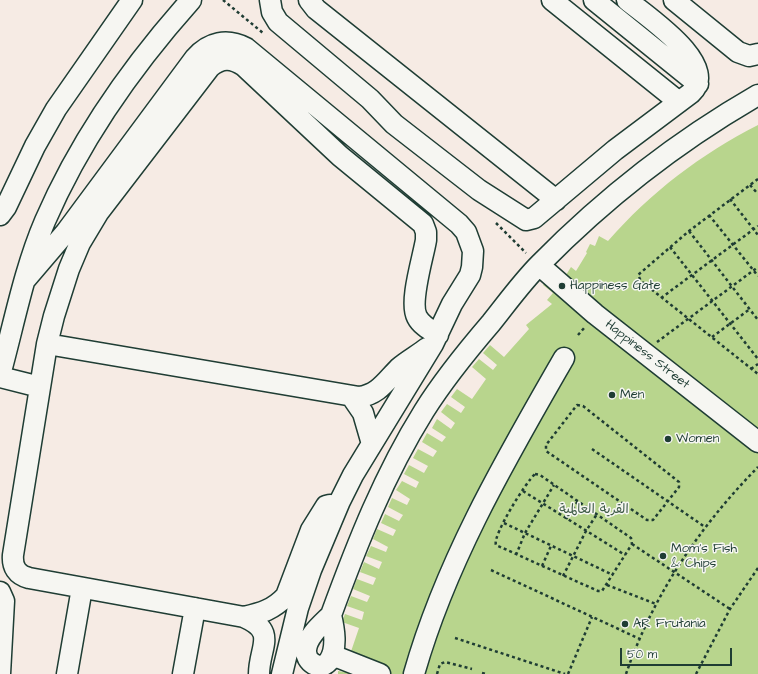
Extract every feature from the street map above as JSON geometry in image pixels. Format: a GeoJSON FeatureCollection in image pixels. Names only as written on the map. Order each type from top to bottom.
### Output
{"type":"FeatureCollection","features":[{"type":"Feature","properties":{"kind":"street"},"geometry":{"type":"LineString","coordinates":[[0,215],[6,207],[35,146],[56,109],[132,0]]}},
{"type":"Feature","properties":{"kind":"street"},"geometry":{"type":"LineString","coordinates":[[40,387],[0,376],[25,280],[44,222],[70,170],[134,70],[192,0]]}},
{"type":"Feature","properties":{"kind":"street"},"geometry":{"type":"LineString","coordinates":[[270,0],[272,12],[278,22],[370,99],[387,118],[493,200],[507,207],[522,218],[530,219],[556,200],[615,150],[695,89],[698,78],[693,60],[683,48],[627,0]]}},
{"type":"Feature","properties":{"kind":"street"},"geometry":{"type":"LineString","coordinates":[[309,0],[316,9],[556,200]]}},
{"type":"Feature","properties":{"kind":"street"},"geometry":{"type":"LineString","coordinates":[[552,0],[679,102]]}},
{"type":"Feature","properties":{"kind":"street"},"geometry":{"type":"LineString","coordinates":[[594,0],[698,78]]}},
{"type":"Feature","properties":{"kind":"street"},"geometry":{"type":"LineString","coordinates":[[611,0],[698,78]]}},
{"type":"Feature","properties":{"kind":"street"},"geometry":{"type":"LineString","coordinates":[[674,0],[738,52],[749,56],[758,54]]}},
{"type":"Feature","properties":{"kind":"street"},"geometry":{"type":"LineString","coordinates":[[25,280],[56,244],[201,52],[215,44],[231,43],[246,48],[459,224],[466,232],[473,251],[472,268],[466,283],[452,304],[435,340],[372,444],[340,501],[311,570],[298,608],[282,674]]}},
{"type":"Feature","properties":{"kind":"street"},"geometry":{"type":"LineString","coordinates":[[259,674],[264,635],[260,626],[244,617],[29,578],[18,578],[10,570],[10,560],[13,555],[47,344],[57,304],[69,269],[80,244],[95,218],[210,67],[220,60],[232,60],[244,66],[340,156],[423,224],[426,232],[426,240],[415,299],[415,312],[421,324],[435,340]]}},
{"type":"Feature","properties":{"kind":"street"},"geometry":{"type":"LineString","coordinates":[[380,674],[320,665],[310,662],[306,656],[307,644],[312,635],[331,615],[374,505],[425,410],[459,362],[539,265],[625,188],[667,155],[706,127],[758,96]]}},
{"type":"Feature","properties":{"kind":"street","name":"Happiness Street"},"geometry":{"type":"LineString","coordinates":[[539,265],[595,314],[758,442]]}},
{"type":"Feature","properties":{"kind":"street"},"geometry":{"type":"LineString","coordinates":[[47,344],[359,397],[373,394],[403,365],[435,340]]}},
{"type":"Feature","properties":{"kind":"street"},"geometry":{"type":"LineString","coordinates":[[414,674],[436,606],[452,567],[504,465],[564,358]]}},
{"type":"Feature","properties":{"kind":"street"},"geometry":{"type":"LineString","coordinates":[[352,397],[363,412],[372,444]]}},
{"type":"Feature","properties":{"kind":"street"},"geometry":{"type":"LineString","coordinates":[[244,617],[266,612],[279,604],[286,596],[307,538],[316,521],[326,506],[340,501]]}},
{"type":"Feature","properties":{"kind":"street"},"geometry":{"type":"LineString","coordinates":[[67,674],[82,588]]}},
{"type":"Feature","properties":{"kind":"street"},"geometry":{"type":"LineString","coordinates":[[0,592],[4,601],[0,674]]}},
{"type":"Feature","properties":{"kind":"street"},"geometry":{"type":"LineString","coordinates":[[183,674],[195,608]]}},
{"type":"Feature","properties":{"kind":"street"},"geometry":{"type":"LineString","coordinates":[[320,665],[335,632],[331,615]]}},
{"type":"Feature","properties":{"kind":"path"},"geometry":{"type":"LineString","coordinates":[[758,179],[690,230],[638,275],[641,282],[758,374]]}},
{"type":"Feature","properties":{"kind":"path"},"geometry":{"type":"LineString","coordinates":[[750,184],[758,194]]}},
{"type":"Feature","properties":{"kind":"path"},"geometry":{"type":"LineString","coordinates":[[730,199],[758,235]]}},
{"type":"Feature","properties":{"kind":"path"},"geometry":{"type":"LineString","coordinates":[[709,215],[758,276]]}},
{"type":"Feature","properties":{"kind":"path"},"geometry":{"type":"LineString","coordinates":[[661,298],[758,226]]}},
{"type":"Feature","properties":{"kind":"path"},"geometry":{"type":"LineString","coordinates":[[690,230],[758,318]]}},
{"type":"Feature","properties":{"kind":"path"},"geometry":{"type":"LineString","coordinates":[[670,247],[758,359]]}},
{"type":"Feature","properties":{"kind":"path"},"geometry":{"type":"LineString","coordinates":[[644,353],[758,266]]}},
{"type":"Feature","properties":{"kind":"path"},"geometry":{"type":"LineString","coordinates":[[712,337],[750,309]]}},
{"type":"Feature","properties":{"kind":"path"},"geometry":{"type":"LineString","coordinates":[[752,368],[758,364]]}},
{"type":"Feature","properties":{"kind":"path"},"geometry":{"type":"LineString","coordinates":[[577,405],[583,406],[677,480],[679,487],[668,501],[656,518],[647,520],[548,453],[546,445],[575,407],[577,405]]}},
{"type":"Feature","properties":{"kind":"path"},"geometry":{"type":"LineString","coordinates":[[592,449],[705,527]]}},
{"type":"Feature","properties":{"kind":"path"},"geometry":{"type":"LineString","coordinates":[[626,674],[656,604],[674,572],[705,527],[736,488],[758,467]]}},
{"type":"Feature","properties":{"kind":"path"},"geometry":{"type":"LineString","coordinates":[[632,544],[607,585],[602,591],[598,591],[497,547],[494,542],[504,523],[535,474],[540,475],[629,536],[632,544],[730,609]]}},
{"type":"Feature","properties":{"kind":"path"},"geometry":{"type":"LineString","coordinates":[[516,555],[525,533],[554,485]]}},
{"type":"Feature","properties":{"kind":"path"},"geometry":{"type":"LineString","coordinates":[[523,492],[625,555]]}},
{"type":"Feature","properties":{"kind":"path"},"geometry":{"type":"LineString","coordinates":[[566,519],[578,501]]}},
{"type":"Feature","properties":{"kind":"path"},"geometry":{"type":"LineString","coordinates":[[563,576],[572,556],[597,514]]}},
{"type":"Feature","properties":{"kind":"path"},"geometry":{"type":"LineString","coordinates":[[504,523],[612,575]]}},
{"type":"Feature","properties":{"kind":"path"},"geometry":{"type":"LineString","coordinates":[[542,566],[551,546]]}},
{"type":"Feature","properties":{"kind":"path"},"geometry":{"type":"LineString","coordinates":[[696,674],[730,609],[758,568]]}},
{"type":"Feature","properties":{"kind":"path"},"geometry":{"type":"LineString","coordinates":[[491,570],[640,639]]}},
{"type":"Feature","properties":{"kind":"path"},"geometry":{"type":"LineString","coordinates":[[607,585],[656,604]]}},
{"type":"Feature","properties":{"kind":"path"},"geometry":{"type":"LineString","coordinates":[[456,638],[566,674],[592,617]]}},
{"type":"Feature","properties":{"kind":"path"},"geometry":{"type":"LineString","coordinates":[[438,674],[440,664],[445,662],[472,669]]}},
{"type":"Feature","properties":{"kind":"path"},"geometry":{"type":"LineString","coordinates":[[482,673],[486,674]]}},
{"type":"Feature","properties":{"kind":"green space","name":"القرية العالمية"},"geometry":{"type":"Polygon","coordinates":[[[758,125],[758,674],[338,674],[338,671],[344,672],[359,628],[342,622],[345,614],[362,620],[364,612],[347,606],[351,596],[367,602],[370,596],[353,589],[357,579],[373,585],[376,578],[360,572],[364,562],[379,569],[382,562],[366,556],[371,546],[386,552],[388,547],[373,539],[377,529],[393,536],[396,530],[381,523],[385,514],[399,521],[403,515],[388,507],[392,498],[407,505],[410,499],[396,490],[402,481],[416,488],[419,482],[404,474],[409,465],[424,473],[428,466],[413,458],[418,449],[433,457],[437,451],[422,442],[427,433],[442,442],[446,437],[432,428],[437,419],[451,429],[455,423],[441,412],[447,404],[461,413],[465,407],[451,397],[457,389],[472,399],[486,379],[472,367],[479,359],[493,370],[497,365],[483,353],[490,345],[504,357],[529,329],[526,325],[552,304],[547,300],[553,293],[543,285],[556,267],[566,275],[571,267],[576,271],[587,253],[586,252],[590,244],[595,246],[599,236],[608,241],[624,223],[659,190],[717,148],[758,125]]]}},
{"type":"Feature","properties":{"kind":"place","name":"Happiness Gate"},"geometry":{"type":"Point","coordinates":[562,286]}},
{"type":"Feature","properties":{"kind":"place","name":"Men"},"geometry":{"type":"Point","coordinates":[612,395]}},
{"type":"Feature","properties":{"kind":"place","name":"Women"},"geometry":{"type":"Point","coordinates":[668,439]}},
{"type":"Feature","properties":{"kind":"place","name":"Mom's Fish & Chips"},"geometry":{"type":"Point","coordinates":[663,556]}},
{"type":"Feature","properties":{"kind":"place","name":"AR Frutania"},"geometry":{"type":"Point","coordinates":[625,624]}}]}
